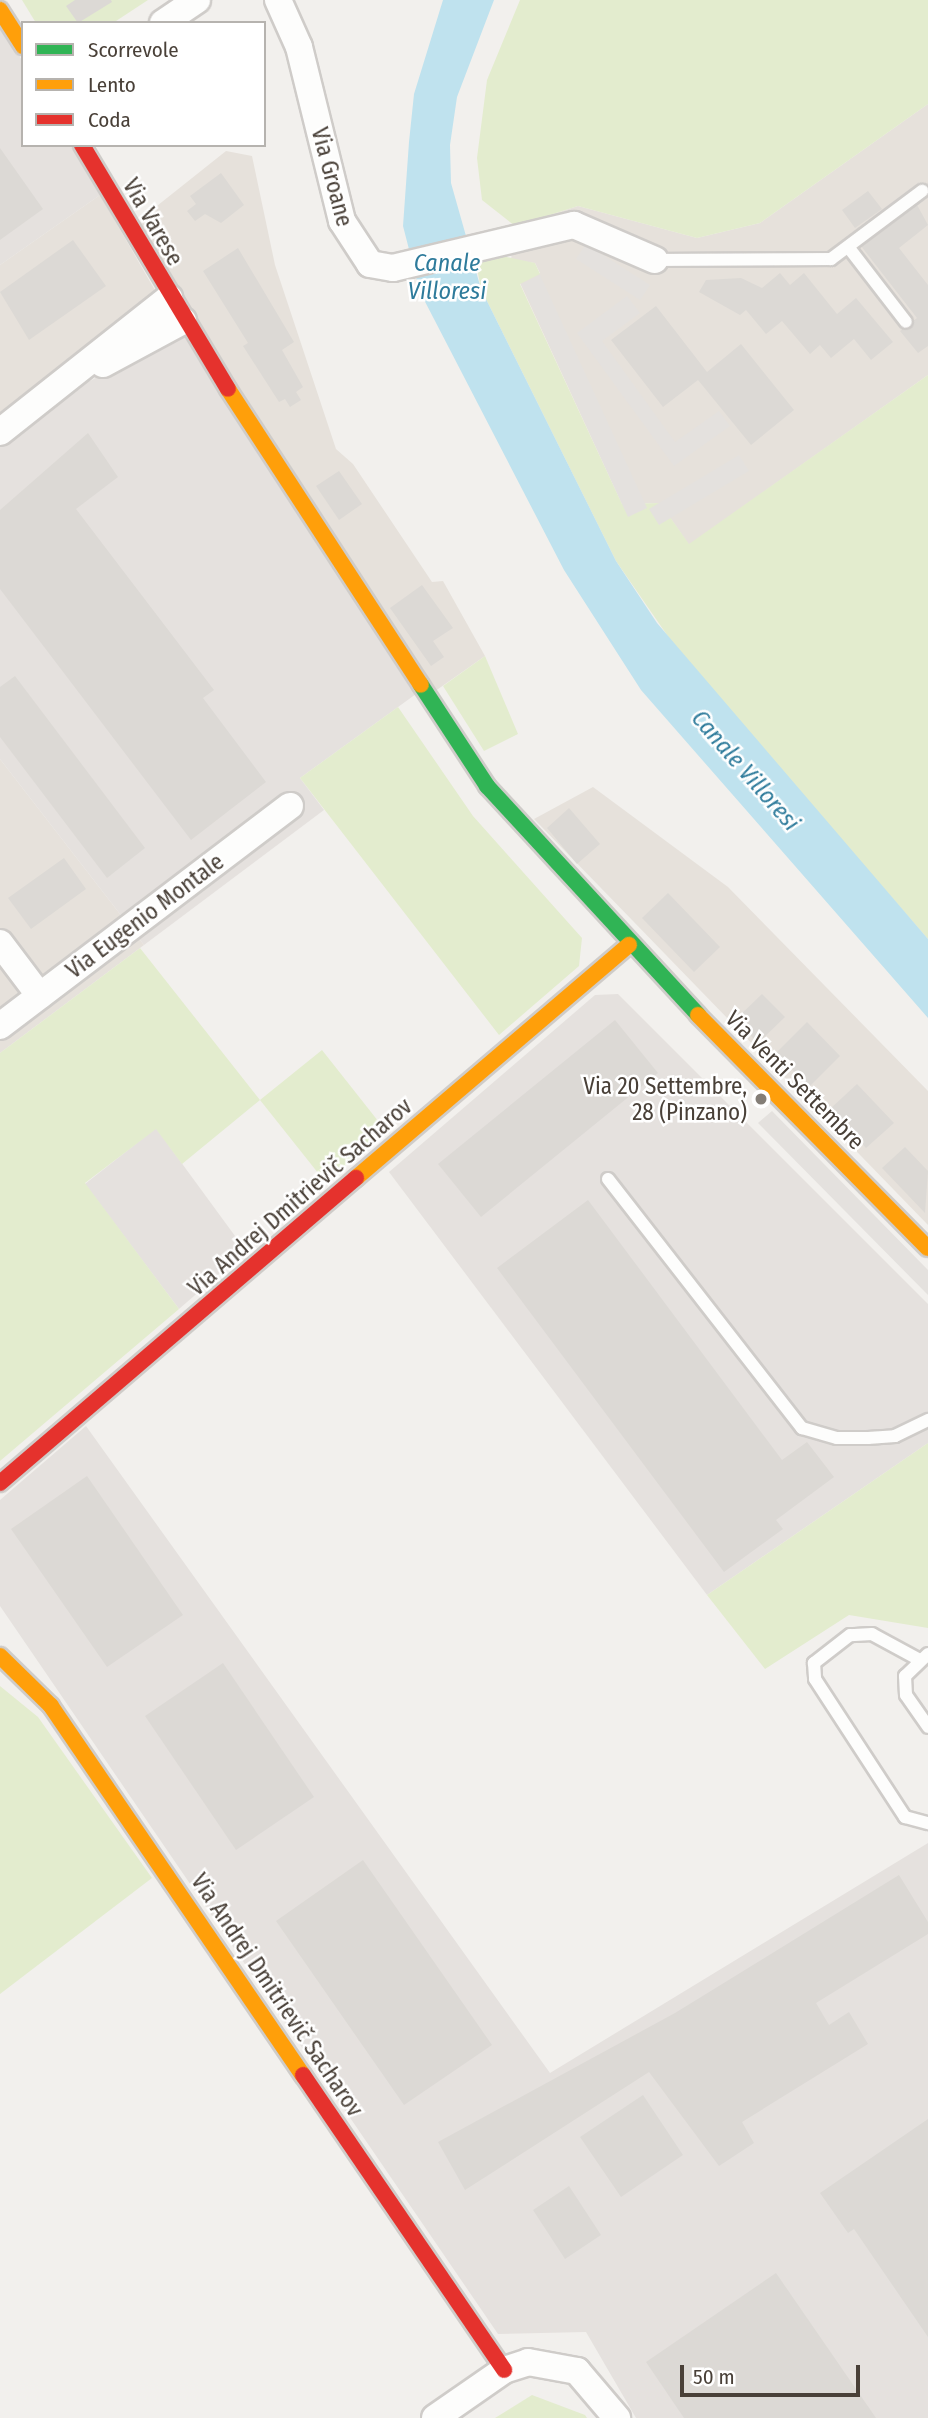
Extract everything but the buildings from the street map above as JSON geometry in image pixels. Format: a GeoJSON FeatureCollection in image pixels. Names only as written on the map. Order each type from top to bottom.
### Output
{"type":"FeatureCollection","features":[{"type":"Feature","properties":{"kind":"street"},"geometry":{"type":"LineString","coordinates":[[166,21],[197,0]]}},
{"type":"Feature","properties":{"kind":"street","name":"Via Groane"},"geometry":{"type":"LineString","coordinates":[[278,0],[299,47],[348,235],[370,264],[402,266],[485,244],[574,225],[655,260]]}},
{"type":"Feature","properties":{"kind":"street"},"geometry":{"type":"LineString","coordinates":[[0,10],[21,43]]}},
{"type":"Feature","properties":{"kind":"street","name":"Via Varese"},"geometry":{"type":"LineString","coordinates":[[83,147],[183,321],[487,786],[629,945]]}},
{"type":"Feature","properties":{"kind":"street"},"geometry":{"type":"LineString","coordinates":[[0,432],[67,383],[169,298]]}},
{"type":"Feature","properties":{"kind":"street"},"geometry":{"type":"LineString","coordinates":[[67,383],[183,321]]}},
{"type":"Feature","properties":{"kind":"street","name":"Via Eugenio Montale"},"geometry":{"type":"LineString","coordinates":[[0,1026],[290,806]]}},
{"type":"Feature","properties":{"kind":"street"},"geometry":{"type":"LineString","coordinates":[[0,943],[40,996]]}},
{"type":"Feature","properties":{"kind":"street","name":"Via Venti Settembre"},"geometry":{"type":"LineString","coordinates":[[629,945],[928,1248]]}},
{"type":"Feature","properties":{"kind":"street","name":"Via Andrej Dmitrievič Sacharov"},"geometry":{"type":"LineString","coordinates":[[0,1483],[629,945]]}},
{"type":"Feature","properties":{"kind":"street","name":"Via Andrej Dmitrievič Sacharov"},"geometry":{"type":"LineString","coordinates":[[0,1656],[51,1706],[503,2370]]}},
{"type":"Feature","properties":{"kind":"street"},"geometry":{"type":"LineString","coordinates":[[435,2418],[503,2370],[528,2362],[577,2371],[617,2418]]}},
{"type":"Feature","properties":{"kind":"lane"},"geometry":{"type":"LineString","coordinates":[[655,260],[831,259],[922,191]]}},
{"type":"Feature","properties":{"kind":"lane"},"geometry":{"type":"LineString","coordinates":[[849,248],[906,322]]}},
{"type":"Feature","properties":{"kind":"lane"},"geometry":{"type":"LineString","coordinates":[[608,1179],[802,1428],[837,1438],[881,1437],[928,1420]]}},
{"type":"Feature","properties":{"kind":"lane"},"geometry":{"type":"LineString","coordinates":[[928,1727],[922,1707],[905,1676],[923,1657],[872,1634],[850,1635],[814,1663],[815,1679],[905,1817],[928,1823]]}},
{"type":"Feature","properties":{"kind":"shaded area"},"geometry":{"type":"Polygon","coordinates":[[[0,25],[21,59],[21,147],[73,147],[100,195],[0,265],[0,25]]]}},
{"type":"Feature","properties":{"kind":"shaded area"},"geometry":{"type":"Polygon","coordinates":[[[928,104],[928,375],[689,545],[660,503],[622,504],[520,283],[540,273],[535,263],[511,260],[515,226],[578,206],[697,238],[760,223],[928,104]]]}},
{"type":"Feature","properties":{"kind":"shaded area"},"geometry":{"type":"Polygon","coordinates":[[[226,151],[252,156],[275,265],[336,449],[353,464],[432,582],[443,581],[485,656],[431,694],[133,225],[226,151]]]}},
{"type":"Feature","properties":{"kind":"shaded area"},"geometry":{"type":"Polygon","coordinates":[[[100,195],[156,292],[0,421],[0,265],[100,195]]]}},
{"type":"Feature","properties":{"kind":"shaded area"},"geometry":{"type":"Polygon","coordinates":[[[586,244],[650,285],[640,300],[576,259],[586,244]]]}},
{"type":"Feature","properties":{"kind":"shaded area"},"geometry":{"type":"Polygon","coordinates":[[[540,275],[647,508],[628,517],[522,284],[540,275]]]}},
{"type":"Feature","properties":{"kind":"shaded area"},"geometry":{"type":"Polygon","coordinates":[[[627,296],[640,313],[602,341],[675,442],[719,411],[730,426],[674,466],[577,333],[627,296]]]}},
{"type":"Feature","properties":{"kind":"shaded area"},"geometry":{"type":"Polygon","coordinates":[[[178,326],[416,694],[300,778],[324,810],[144,945],[0,759],[0,436],[65,389],[92,380],[178,326]]]}},
{"type":"Feature","properties":{"kind":"shaded area"},"geometry":{"type":"Polygon","coordinates":[[[739,455],[749,471],[659,525],[649,509],[739,455]]]}},
{"type":"Feature","properties":{"kind":"shaded area"},"geometry":{"type":"Polygon","coordinates":[[[0,759],[144,945],[0,1053],[0,759]]]}},
{"type":"Feature","properties":{"kind":"shaded area"},"geometry":{"type":"Polygon","coordinates":[[[593,787],[728,887],[928,1091],[928,1225],[534,819],[593,787]]]}},
{"type":"Feature","properties":{"kind":"shaded area"},"geometry":{"type":"Polygon","coordinates":[[[618,994],[928,1304],[928,1443],[707,1595],[389,1172],[595,995],[618,994]]]}},
{"type":"Feature","properties":{"kind":"shaded area"},"geometry":{"type":"Polygon","coordinates":[[[772,1111],[928,1270],[928,1295],[758,1123],[772,1111]]]}},
{"type":"Feature","properties":{"kind":"shaded area"},"geometry":{"type":"Polygon","coordinates":[[[156,1128],[246,1251],[179,1309],[85,1184],[156,1128]]]}},
{"type":"Feature","properties":{"kind":"shaded area"},"geometry":{"type":"Polygon","coordinates":[[[86,1426],[550,2073],[928,1843],[928,2418],[636,2418],[586,2332],[498,2334],[0,1606],[0,1500],[86,1426]]]}},
{"type":"Feature","properties":{"kind":"green space"},"geometry":{"type":"Polygon","coordinates":[[[22,0],[148,0],[116,21],[35,21],[22,0]]]}},
{"type":"Feature","properties":{"kind":"green space"},"geometry":{"type":"Polygon","coordinates":[[[520,0],[928,0],[928,104],[760,223],[697,238],[578,206],[515,226],[482,200],[477,158],[487,80],[520,0]]]}},
{"type":"Feature","properties":{"kind":"green space"},"geometry":{"type":"Polygon","coordinates":[[[497,255],[535,263],[540,274],[520,284],[622,504],[660,503],[689,544],[928,375],[928,939],[685,661],[616,561],[481,289],[476,263],[497,255]]]}},
{"type":"Feature","properties":{"kind":"green space"},"geometry":{"type":"Polygon","coordinates":[[[485,656],[518,734],[484,751],[443,686],[485,656]]]}},
{"type":"Feature","properties":{"kind":"green space"},"geometry":{"type":"Polygon","coordinates":[[[398,707],[473,816],[582,938],[579,966],[499,1035],[300,778],[398,707]]]}},
{"type":"Feature","properties":{"kind":"green space"},"geometry":{"type":"Polygon","coordinates":[[[140,948],[260,1100],[182,1164],[156,1129],[85,1183],[179,1309],[0,1461],[0,1053],[140,948]]]}},
{"type":"Feature","properties":{"kind":"green space"},"geometry":{"type":"Polygon","coordinates":[[[322,1050],[386,1131],[326,1183],[260,1100],[322,1050]]]}},
{"type":"Feature","properties":{"kind":"green space"},"geometry":{"type":"Polygon","coordinates":[[[928,1443],[928,1628],[849,1615],[765,1669],[707,1595],[928,1443]]]}},
{"type":"Feature","properties":{"kind":"green space"},"geometry":{"type":"Polygon","coordinates":[[[0,1686],[38,1717],[152,1878],[0,1994],[0,1686]]]}},
{"type":"Feature","properties":{"kind":"green space"},"geometry":{"type":"Polygon","coordinates":[[[532,2395],[585,2415],[587,2418],[495,2418],[532,2395]]]}},
{"type":"Feature","properties":{"kind":"water","name":"Canale Villoresi"},"geometry":{"type":"Polygon","coordinates":[[[443,0],[494,0],[457,97],[450,145],[451,183],[481,289],[616,561],[657,623],[928,939],[928,1018],[641,690],[564,570],[420,292],[403,226],[409,142],[414,94],[443,0]]]}},
{"type":"Feature","properties":{"kind":"traffic: fast"},"geometry":{"type":"LineString","coordinates":[[421,685],[487,786],[698,1015]]}},
{"type":"Feature","properties":{"kind":"traffic: slow"},"geometry":{"type":"LineString","coordinates":[[0,10],[21,43]]}},
{"type":"Feature","properties":{"kind":"traffic: slow"},"geometry":{"type":"LineString","coordinates":[[228,389],[421,685]]}},
{"type":"Feature","properties":{"kind":"traffic: slow"},"geometry":{"type":"LineString","coordinates":[[356,1178],[629,945]]}},
{"type":"Feature","properties":{"kind":"traffic: slow"},"geometry":{"type":"LineString","coordinates":[[698,1015],[928,1248]]}},
{"type":"Feature","properties":{"kind":"traffic: slow"},"geometry":{"type":"LineString","coordinates":[[0,1656],[51,1706],[303,2075]]}},
{"type":"Feature","properties":{"kind":"traffic: jam"},"geometry":{"type":"LineString","coordinates":[[83,147],[228,389]]}},
{"type":"Feature","properties":{"kind":"traffic: jam"},"geometry":{"type":"LineString","coordinates":[[0,1483],[356,1178]]}},
{"type":"Feature","properties":{"kind":"traffic: jam"},"geometry":{"type":"LineString","coordinates":[[303,2075],[504,2370]]}},
{"type":"Feature","properties":{"kind":"place","name":"Via 20 Settembre, 28 (Pinzano)"},"geometry":{"type":"Point","coordinates":[761,1099]}}]}
